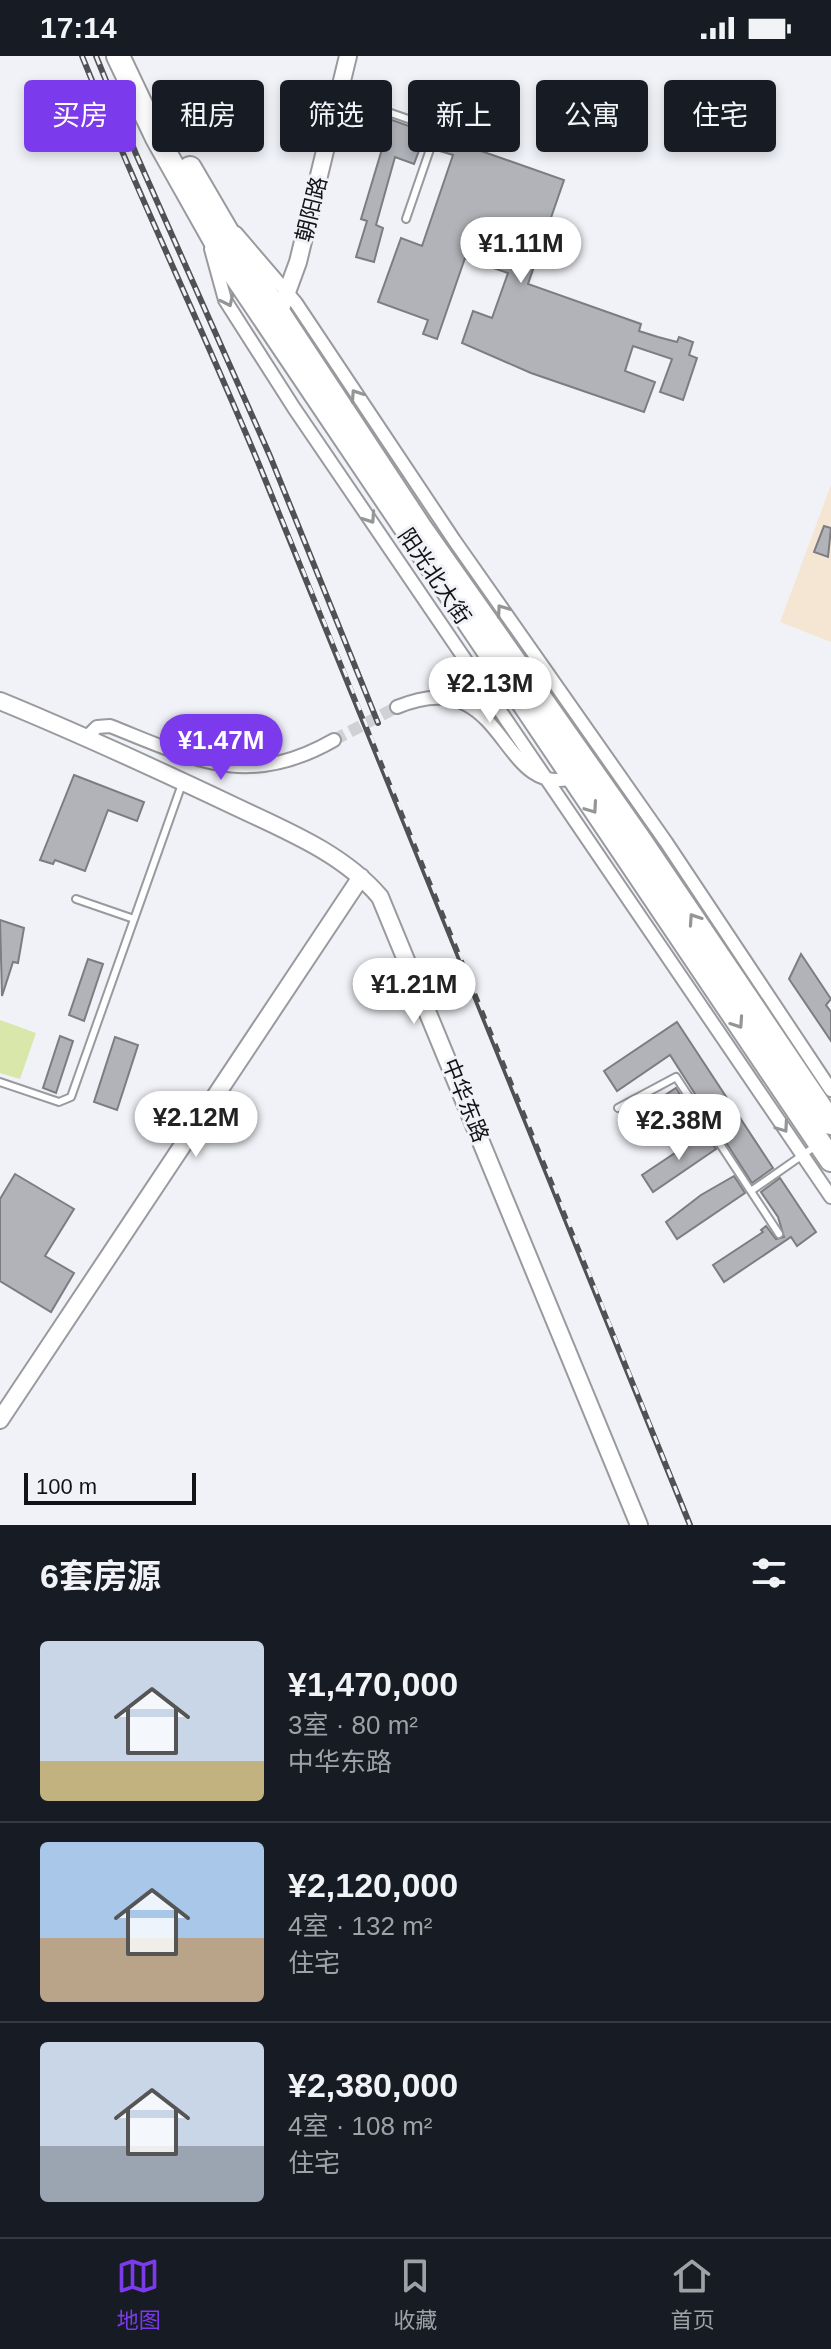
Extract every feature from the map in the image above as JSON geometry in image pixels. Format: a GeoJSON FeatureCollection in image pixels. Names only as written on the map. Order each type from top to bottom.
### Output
{"type":"FeatureCollection","features":[{"type":"Feature","properties":{"kind":"highway","name":"阳光北大街"},"geometry":{"type":"LineString","coordinates":[[118,56],[210,220],[381,496],[821,1145]]}},
{"type":"Feature","properties":{"kind":"highway","name":"阳光北大街"},"geometry":{"type":"LineString","coordinates":[[135,56],[210,220],[279,314],[462,589],[630,826],[821,1145]]}},
{"type":"Feature","properties":{"kind":"street","name":"朝阳路"},"geometry":{"type":"LineString","coordinates":[[342,80],[348,56]]}},
{"type":"Feature","properties":{"kind":"street","name":"朝阳路"},"geometry":{"type":"LineString","coordinates":[[279,314],[298,262],[325,152]]}},
{"type":"Feature","properties":{"kind":"street"},"geometry":{"type":"LineString","coordinates":[[210,220],[251,246],[287,291],[445,528],[666,842],[831,1090]]}},
{"type":"Feature","properties":{"kind":"street"},"geometry":{"type":"LineString","coordinates":[[210,220],[225,300],[294,408],[549,782],[821,1145],[831,1197]]}},
{"type":"Feature","properties":{"kind":"street"},"geometry":{"type":"LineString","coordinates":[[397,707],[423,697],[467,704],[490,721],[526,769],[549,782],[572,778]]}},
{"type":"Feature","properties":{"kind":"street","name":"中华东路"},"geometry":{"type":"LineString","coordinates":[[0,701],[183,782],[312,844],[361,877],[380,897],[639,1525]]}},
{"type":"Feature","properties":{"kind":"street"},"geometry":{"type":"LineString","coordinates":[[86,738],[97,727],[110,726],[196,759],[243,767],[288,762],[334,740]]}},
{"type":"Feature","properties":{"kind":"street"},"geometry":{"type":"LineString","coordinates":[[0,1420],[361,877]]}},
{"type":"Feature","properties":{"kind":"lane"},"geometry":{"type":"LineString","coordinates":[[392,113],[437,129],[406,219]]}},
{"type":"Feature","properties":{"kind":"lane"},"geometry":{"type":"LineString","coordinates":[[0,1082],[59,1102],[71,1097],[183,782]]}},
{"type":"Feature","properties":{"kind":"lane"},"geometry":{"type":"LineString","coordinates":[[76,899],[134,919]]}},
{"type":"Feature","properties":{"kind":"lane"},"geometry":{"type":"LineString","coordinates":[[618,1108],[676,1077],[779,1234]]}},
{"type":"Feature","properties":{"kind":"lane"},"geometry":{"type":"LineString","coordinates":[[751,1191],[821,1145]]}},
{"type":"Feature","properties":{"kind":"shaded area"},"geometry":{"type":"Polygon","coordinates":[[[831,485],[831,642],[780,622],[831,485]]]}},
{"type":"Feature","properties":{"kind":"green space"},"geometry":{"type":"Polygon","coordinates":[[[0,1020],[36,1033],[20,1079],[0,1073],[0,1020]]]}},
{"type":"Feature","properties":{"kind":"building"},"geometry":{"type":"Polygon","coordinates":[[[392,120],[408,126],[408,152],[418,152],[414,164],[395,157],[376,225],[383,228],[374,262],[356,257],[367,221],[361,219],[381,152],[392,152],[392,120]]]}},
{"type":"Feature","properties":{"kind":"building"},"geometry":{"type":"Polygon","coordinates":[[[443,152],[484,152],[564,180],[528,284],[641,324],[639,331],[677,342],[679,337],[693,342],[689,355],[697,358],[683,400],[660,392],[672,359],[633,346],[625,371],[655,382],[644,412],[531,373],[462,343],[473,311],[492,318],[508,273],[465,258],[437,339],[423,334],[428,320],[378,302],[401,238],[422,246],[453,155],[443,152]]]}},
{"type":"Feature","properties":{"kind":"building"},"geometry":{"type":"Polygon","coordinates":[[[824,526],[831,528],[828,557],[814,552],[824,526]]]}},
{"type":"Feature","properties":{"kind":"building"},"geometry":{"type":"Polygon","coordinates":[[[74,775],[144,802],[137,821],[108,810],[85,871],[55,860],[53,864],[40,860],[74,775]]]}},
{"type":"Feature","properties":{"kind":"building"},"geometry":{"type":"Polygon","coordinates":[[[0,920],[24,928],[18,963],[13,962],[2,996],[0,920]]]}},
{"type":"Feature","properties":{"kind":"building"},"geometry":{"type":"Polygon","coordinates":[[[801,954],[831,999],[826,1005],[831,1012],[831,1041],[789,979],[801,954]]]}},
{"type":"Feature","properties":{"kind":"building"},"geometry":{"type":"Polygon","coordinates":[[[88,959],[103,964],[84,1021],[69,1015],[88,959]]]}},
{"type":"Feature","properties":{"kind":"building"},"geometry":{"type":"Polygon","coordinates":[[[677,1022],[773,1168],[752,1183],[670,1055],[617,1091],[604,1071],[677,1022]]]}},
{"type":"Feature","properties":{"kind":"building"},"geometry":{"type":"Polygon","coordinates":[[[60,1036],[73,1041],[56,1093],[43,1088],[60,1036]]]}},
{"type":"Feature","properties":{"kind":"building"},"geometry":{"type":"Polygon","coordinates":[[[115,1037],[138,1045],[117,1110],[94,1102],[115,1037]]]}},
{"type":"Feature","properties":{"kind":"building"},"geometry":{"type":"Polygon","coordinates":[[[676,1088],[686,1104],[632,1140],[621,1124],[676,1088]]]}},
{"type":"Feature","properties":{"kind":"building"},"geometry":{"type":"Polygon","coordinates":[[[705,1133],[716,1149],[653,1192],[642,1175],[705,1133]]]}},
{"type":"Feature","properties":{"kind":"building"},"geometry":{"type":"Polygon","coordinates":[[[15,1174],[74,1209],[45,1256],[74,1273],[51,1312],[0,1281],[0,1199],[15,1174]]]}},
{"type":"Feature","properties":{"kind":"building"},"geometry":{"type":"Polygon","coordinates":[[[734,1176],[745,1193],[677,1239],[666,1222],[701,1195],[734,1176]]]}},
{"type":"Feature","properties":{"kind":"building"},"geometry":{"type":"Polygon","coordinates":[[[780,1178],[816,1232],[797,1246],[791,1237],[724,1282],[713,1265],[763,1232],[761,1230],[766,1226],[776,1239],[784,1237],[778,1217],[761,1192],[780,1178]]]}},
{"type":"Feature","properties":{"kind":"tunnel"},"geometry":{"type":"LineString","coordinates":[[334,740],[397,707]]}},
{"type":"Feature","properties":{"kind":"railway"},"geometry":{"type":"LineString","coordinates":[[82,56],[315,599],[690,1525]]}},
{"type":"Feature","properties":{"kind":"railway"},"geometry":{"type":"LineString","coordinates":[[96,56],[136,154],[270,456],[378,723]]}}]}
